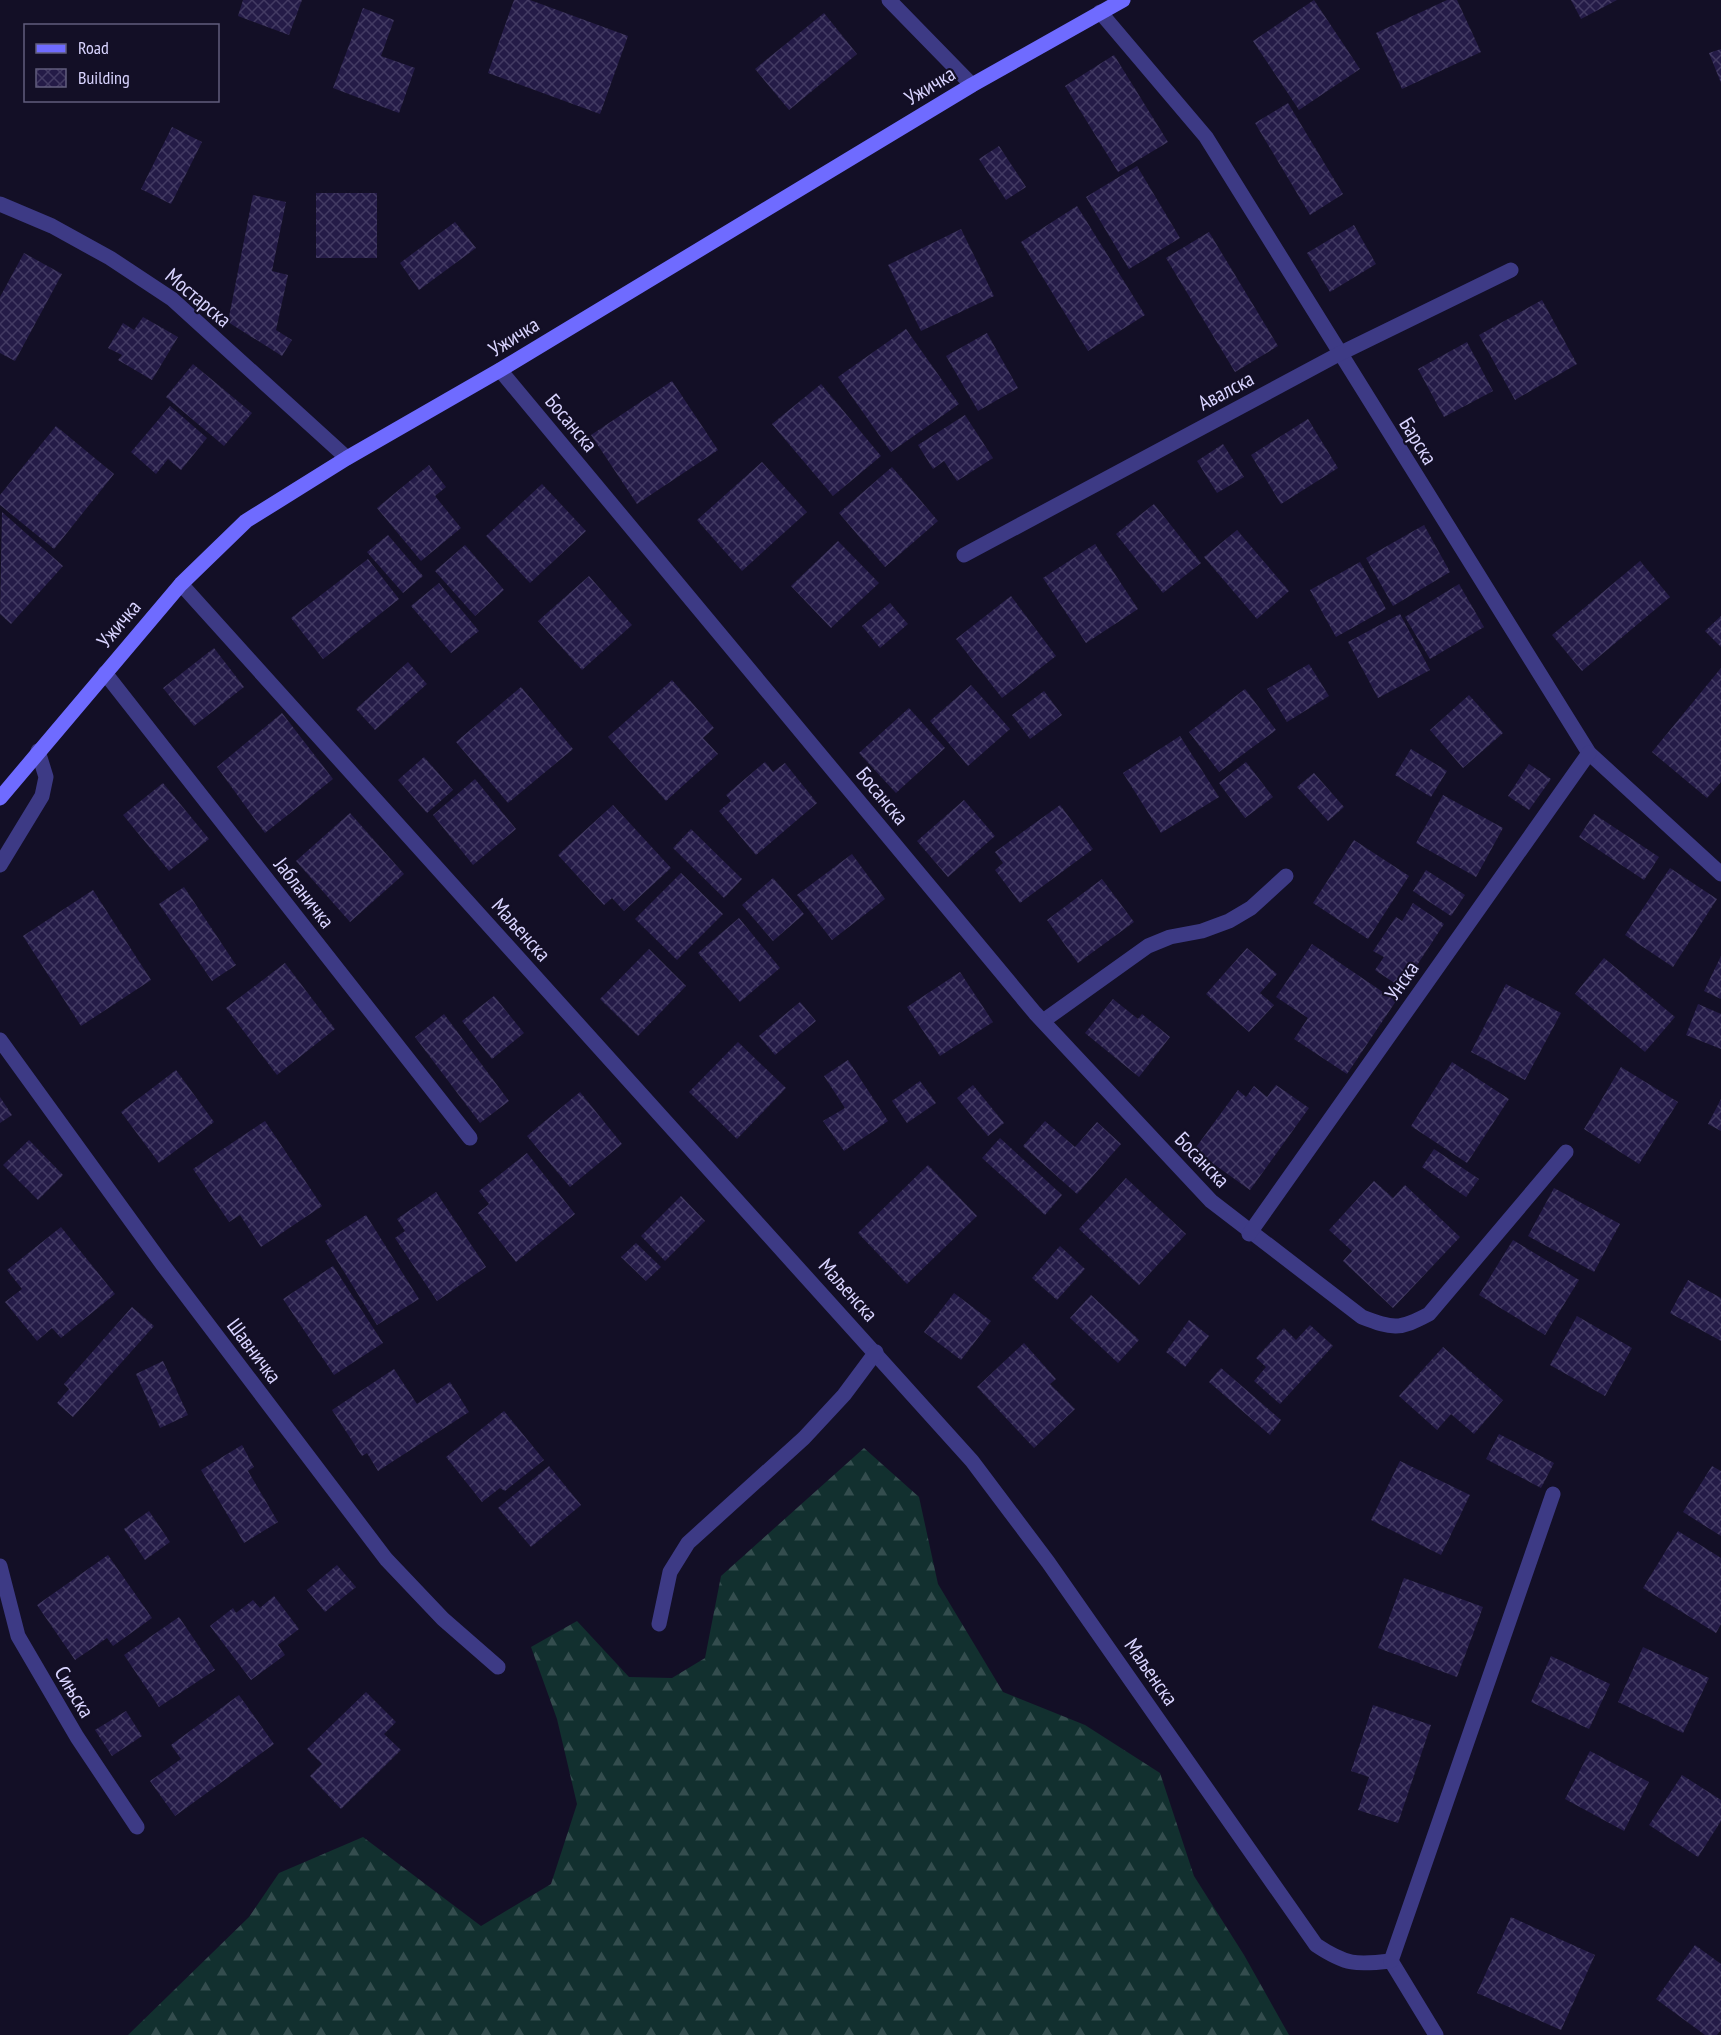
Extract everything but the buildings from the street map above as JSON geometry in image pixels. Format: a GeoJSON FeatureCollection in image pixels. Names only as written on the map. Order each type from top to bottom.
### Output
{"type":"FeatureCollection","features":[{"type":"Feature","properties":{"kind":"main road","name":"Ужичка"},"geometry":{"type":"LineString","coordinates":[[0,798],[181,584],[246,521],[347,458],[500,370],[972,85],[1123,0]]}},
{"type":"Feature","properties":{"kind":"street"},"geometry":{"type":"LineString","coordinates":[[889,0],[972,85]]}},
{"type":"Feature","properties":{"kind":"street","name":"Барска"},"geometry":{"type":"LineString","coordinates":[[1100,12],[1206,137],[1589,753],[1721,874]]}},
{"type":"Feature","properties":{"kind":"street","name":"Мостарска"},"geometry":{"type":"LineString","coordinates":[[0,204],[52,226],[110,258],[172,299],[347,458]]}},
{"type":"Feature","properties":{"kind":"street","name":"Авалска"},"geometry":{"type":"LineString","coordinates":[[964,555],[1339,354],[1511,270]]}},
{"type":"Feature","properties":{"kind":"street","name":"Босанска"},"geometry":{"type":"LineString","coordinates":[[500,370],[1043,1021],[1210,1201],[1250,1234],[1362,1317],[1384,1325],[1405,1327],[1429,1314],[1566,1152]]}},
{"type":"Feature","properties":{"kind":"street","name":"Маљенска"},"geometry":{"type":"LineString","coordinates":[[181,584],[972,1461],[1041,1553],[1316,1945],[1339,1961],[1357,1965],[1391,1961]]}},
{"type":"Feature","properties":{"kind":"street","name":"Јабланичка"},"geometry":{"type":"LineString","coordinates":[[105,673],[470,1138]]}},
{"type":"Feature","properties":{"kind":"street"},"geometry":{"type":"LineString","coordinates":[[0,864],[42,796],[46,777],[38,751]]}},
{"type":"Feature","properties":{"kind":"street","name":"Унска"},"geometry":{"type":"LineString","coordinates":[[1250,1234],[1589,753]]}},
{"type":"Feature","properties":{"kind":"street"},"geometry":{"type":"LineString","coordinates":[[1043,1021],[1148,946],[1170,937],[1202,931],[1228,921],[1251,908],[1286,876]]}},
{"type":"Feature","properties":{"kind":"street","name":"Шавничка"},"geometry":{"type":"LineString","coordinates":[[0,1040],[163,1266],[386,1559],[443,1619],[498,1667]]}},
{"type":"Feature","properties":{"kind":"street"},"geometry":{"type":"LineString","coordinates":[[659,1624],[670,1572],[688,1543],[804,1438],[844,1395],[876,1352]]}},
{"type":"Feature","properties":{"kind":"street"},"geometry":{"type":"LineString","coordinates":[[1436,2035],[1391,1961],[1553,1494]]}},
{"type":"Feature","properties":{"kind":"street","name":"Сињска"},"geometry":{"type":"LineString","coordinates":[[0,1566],[18,1636],[71,1728],[137,1827]]}},
{"type":"Feature","properties":{"kind":"green space"},"geometry":{"type":"Polygon","coordinates":[[[864,1448],[919,1497],[938,1584],[1003,1692],[1085,1725],[1160,1773],[1194,1876],[1244,1955],[1289,2035],[128,2035],[249,1917],[279,1873],[363,1837],[481,1926],[551,1884],[577,1804],[557,1719],[531,1647],[577,1621],[629,1677],[672,1678],[705,1658],[721,1576],[864,1448]]]}}]}
